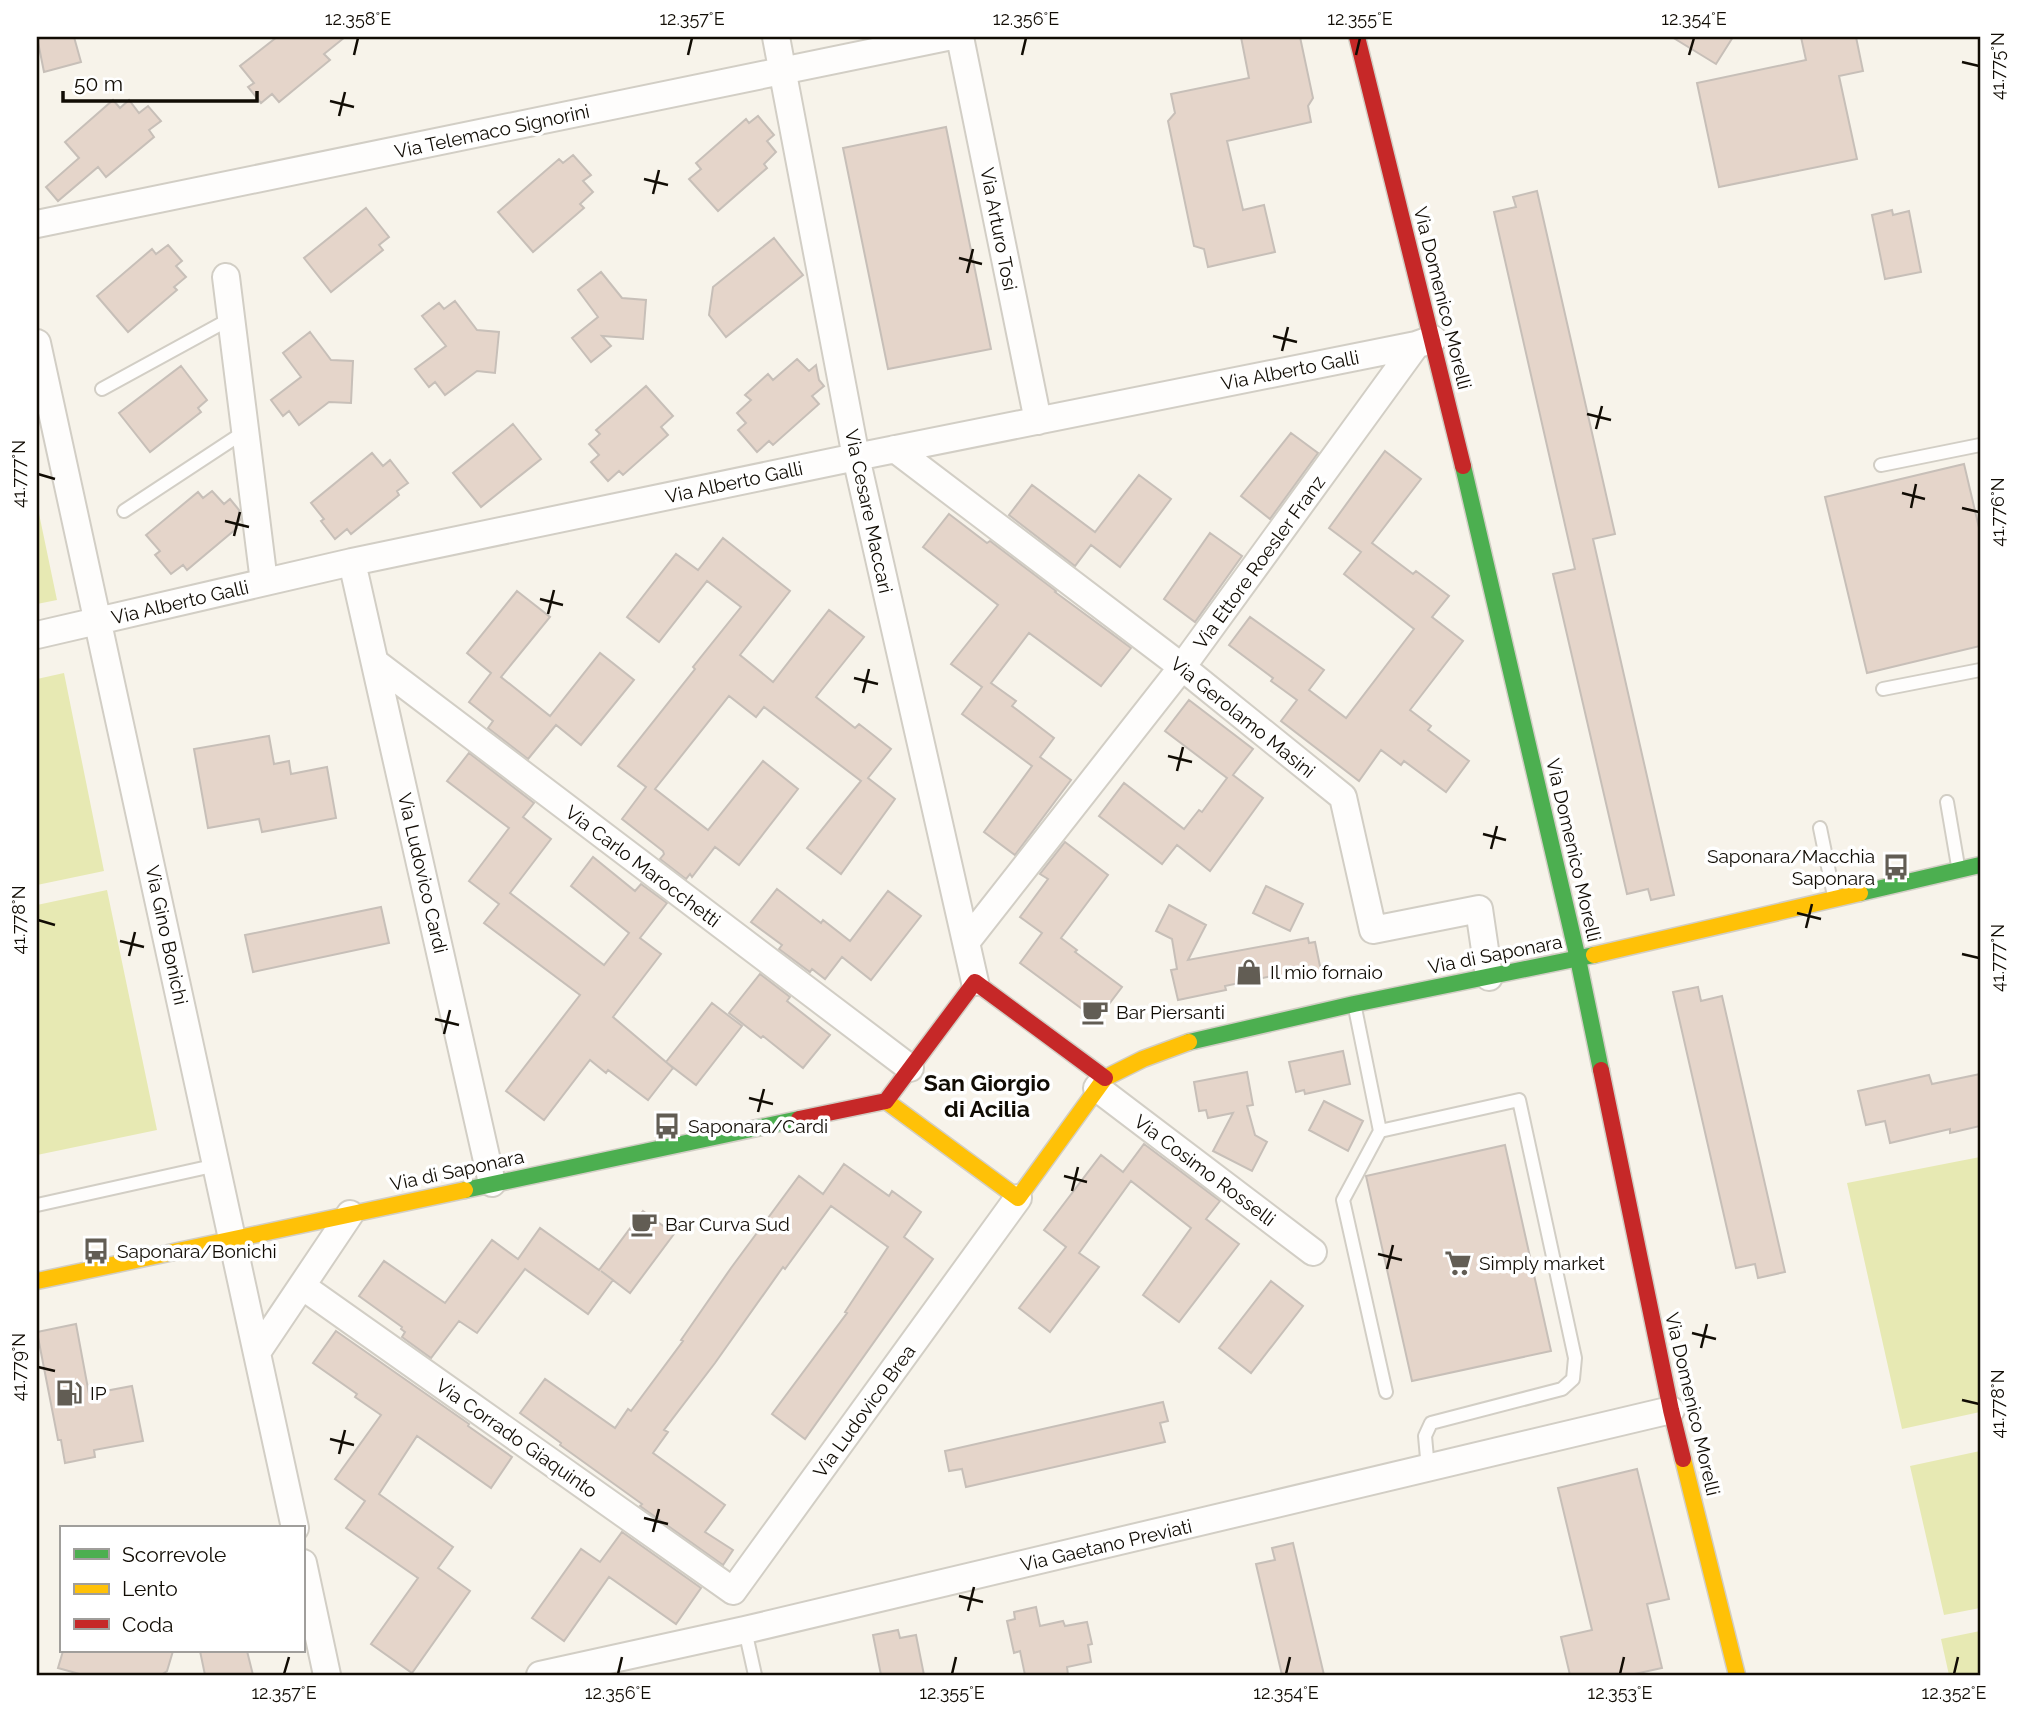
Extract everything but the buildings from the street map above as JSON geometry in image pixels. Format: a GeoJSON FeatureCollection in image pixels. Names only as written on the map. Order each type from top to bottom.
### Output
{"type":"FeatureCollection","features":[{"type":"Feature","properties":{"kind":"street","name":"Via Cesare Maccari"},"geometry":{"type":"LineString","coordinates":[[776,37],[856,457],[975,982]]}},
{"type":"Feature","properties":{"kind":"street","name":"Via Telemaco Signorini"},"geometry":{"type":"LineString","coordinates":[[37,224],[947,37]]}},
{"type":"Feature","properties":{"kind":"street","name":"Via Arturo Tosi"},"geometry":{"type":"LineString","coordinates":[[960,37],[1038,421]]}},
{"type":"Feature","properties":{"kind":"street","name":"Via Domenico Morelli"},"geometry":{"type":"LineString","coordinates":[[1357,37],[1424,342],[1578,959],[1671,1410],[1737,1675]]}},
{"type":"Feature","properties":{"kind":"street"},"geometry":{"type":"LineString","coordinates":[[226,277],[264,582]]}},
{"type":"Feature","properties":{"kind":"street","name":"Via Gino Bonichi"},"geometry":{"type":"LineString","coordinates":[[37,342],[295,1526]]}},
{"type":"Feature","properties":{"kind":"street","name":"Via Alberto Galli"},"geometry":{"type":"LineString","coordinates":[[37,635],[352,562],[1424,342]]}},
{"type":"Feature","properties":{"kind":"street","name":"Via Ettore Roesler Franz"},"geometry":{"type":"LineString","coordinates":[[967,941],[1182,667],[1424,342]]}},
{"type":"Feature","properties":{"kind":"street","name":"Via Gerolamo Masini"},"geometry":{"type":"LineString","coordinates":[[895,449],[1182,667],[1342,797],[1373,930],[1479,909],[1489,977]]}},
{"type":"Feature","properties":{"kind":"street","name":"Via Ludovico Cardi"},"geometry":{"type":"LineString","coordinates":[[352,562],[492,1184]]}},
{"type":"Feature","properties":{"kind":"street","name":"Via Carlo Marocchetti"},"geometry":{"type":"LineString","coordinates":[[376,663],[911,1068]]}},
{"type":"Feature","properties":{"kind":"street","name":"Via di Saponara"},"geometry":{"type":"LineString","coordinates":[[1101,1083],[1143,1059],[1208,1036],[1578,959],[1980,864]]}},
{"type":"Feature","properties":{"kind":"street"},"geometry":{"type":"LineString","coordinates":[[975,982],[1101,1083],[1018,1198],[886,1101],[975,982]]}},
{"type":"Feature","properties":{"kind":"street","name":"Via Cosimo Rosselli"},"geometry":{"type":"LineString","coordinates":[[1101,1083],[1313,1252]]}},
{"type":"Feature","properties":{"kind":"street","name":"Via di Saponara"},"geometry":{"type":"LineString","coordinates":[[37,1281],[886,1101]]}},
{"type":"Feature","properties":{"kind":"street","name":"Via Ludovico Brea"},"geometry":{"type":"LineString","coordinates":[[733,1591],[1018,1198]]}},
{"type":"Feature","properties":{"kind":"street"},"geometry":{"type":"LineString","coordinates":[[258,1351],[350,1214]]}},
{"type":"Feature","properties":{"kind":"street","name":"Via Corrado Giaquinto"},"geometry":{"type":"LineString","coordinates":[[302,1286],[733,1591]]}},
{"type":"Feature","properties":{"kind":"street","name":"Via Gaetano Previati"},"geometry":{"type":"LineString","coordinates":[[540,1675],[745,1630],[1671,1410]]}},
{"type":"Feature","properties":{"kind":"street"},"geometry":{"type":"LineString","coordinates":[[304,1568],[327,1675]]}},
{"type":"Feature","properties":{"kind":"street"},"geometry":{"type":"LineString","coordinates":[[733,1591],[745,1630]]}},
{"type":"Feature","properties":{"kind":"lane"},"geometry":{"type":"LineString","coordinates":[[102,390],[230,319]]}},
{"type":"Feature","properties":{"kind":"lane"},"geometry":{"type":"LineString","coordinates":[[124,511],[244,432]]}},
{"type":"Feature","properties":{"kind":"lane"},"geometry":{"type":"LineString","coordinates":[[1881,465],[1979,449]]}},
{"type":"Feature","properties":{"kind":"lane"},"geometry":{"type":"LineString","coordinates":[[1884,689],[1980,670]]}},
{"type":"Feature","properties":{"kind":"lane"},"geometry":{"type":"LineString","coordinates":[[1947,802],[1959,870]]}},
{"type":"Feature","properties":{"kind":"lane"},"geometry":{"type":"LineString","coordinates":[[1820,828],[1834,899]]}},
{"type":"Feature","properties":{"kind":"lane"},"geometry":{"type":"LineString","coordinates":[[1354,1004],[1380,1131],[1343,1200],[1386,1392]]}},
{"type":"Feature","properties":{"kind":"lane"},"geometry":{"type":"LineString","coordinates":[[1380,1131],[1519,1100],[1575,1358],[1573,1379],[1562,1389],[1431,1423],[1424,1436],[1429,1469]]}},
{"type":"Feature","properties":{"kind":"lane"},"geometry":{"type":"LineString","coordinates":[[37,1205],[218,1165]]}},
{"type":"Feature","properties":{"kind":"lane"},"geometry":{"type":"LineString","coordinates":[[745,1630],[755,1675]]}},
{"type":"Feature","properties":{"kind":"green space"},"geometry":{"type":"Polygon","coordinates":[[[37,504],[57,600],[37,604],[37,504]]]}},
{"type":"Feature","properties":{"kind":"green space"},"geometry":{"type":"Polygon","coordinates":[[[64,673],[104,871],[37,885],[37,679],[64,673]]]}},
{"type":"Feature","properties":{"kind":"green space"},"geometry":{"type":"Polygon","coordinates":[[[107,890],[157,1130],[37,1155],[37,905],[107,890]]]}},
{"type":"Feature","properties":{"kind":"green space"},"geometry":{"type":"Polygon","coordinates":[[[1980,1157],[1980,1412],[1902,1429],[1847,1183],[1980,1157]]]}},
{"type":"Feature","properties":{"kind":"green space"},"geometry":{"type":"Polygon","coordinates":[[[1980,1451],[1980,1608],[1944,1615],[1910,1466],[1980,1451]]]}},
{"type":"Feature","properties":{"kind":"green space"},"geometry":{"type":"Polygon","coordinates":[[[1980,1631],[1980,1675],[1949,1675],[1941,1639],[1980,1631]]]}},
{"type":"Feature","properties":{"kind":"traffic: fast"},"geometry":{"type":"LineString","coordinates":[[1463,466],[1578,959],[1601,1070]]}},
{"type":"Feature","properties":{"kind":"traffic: fast"},"geometry":{"type":"LineString","coordinates":[[1860,893],[1980,865]]}},
{"type":"Feature","properties":{"kind":"traffic: fast"},"geometry":{"type":"LineString","coordinates":[[1189,1042],[1354,1004],[1594,955]]}},
{"type":"Feature","properties":{"kind":"traffic: fast"},"geometry":{"type":"LineString","coordinates":[[465,1190],[799,1119]]}},
{"type":"Feature","properties":{"kind":"traffic: slow"},"geometry":{"type":"LineString","coordinates":[[1594,955],[1860,893]]}},
{"type":"Feature","properties":{"kind":"traffic: slow"},"geometry":{"type":"LineString","coordinates":[[886,1101],[1018,1198],[1105,1078],[1143,1059],[1189,1042]]}},
{"type":"Feature","properties":{"kind":"traffic: slow"},"geometry":{"type":"LineString","coordinates":[[37,1281],[465,1190]]}},
{"type":"Feature","properties":{"kind":"traffic: slow"},"geometry":{"type":"LineString","coordinates":[[1683,1459],[1737,1675]]}},
{"type":"Feature","properties":{"kind":"traffic: jam"},"geometry":{"type":"LineString","coordinates":[[1357,37],[1463,466]]}},
{"type":"Feature","properties":{"kind":"traffic: jam"},"geometry":{"type":"LineString","coordinates":[[886,1101],[975,982],[1105,1078]]}},
{"type":"Feature","properties":{"kind":"traffic: jam"},"geometry":{"type":"LineString","coordinates":[[1601,1070],[1683,1459]]}},
{"type":"Feature","properties":{"kind":"traffic: jam"},"geometry":{"type":"LineString","coordinates":[[799,1119],[886,1101]]}},
{"type":"Feature","properties":{"kind":"place","name":"Saponara/Macchia Saponara"},"geometry":{"type":"Point","coordinates":[1896,867]}},
{"type":"Feature","properties":{"kind":"place","name":"Il mio fornaio"},"geometry":{"type":"Point","coordinates":[1249,972]}},
{"type":"Feature","properties":{"kind":"place","name":"Bar Piersanti"},"geometry":{"type":"Point","coordinates":[1095,1012]}},
{"type":"Feature","properties":{"kind":"place","name":"Saponara/Cardi"},"geometry":{"type":"Point","coordinates":[667,1126]}},
{"type":"Feature","properties":{"kind":"place","name":"Bar Curva Sud"},"geometry":{"type":"Point","coordinates":[644,1224]}},
{"type":"Feature","properties":{"kind":"place","name":"Saponara/Bonichi"},"geometry":{"type":"Point","coordinates":[96,1251]}},
{"type":"Feature","properties":{"kind":"place","name":"Simply market"},"geometry":{"type":"Point","coordinates":[1458,1263]}},
{"type":"Feature","properties":{"kind":"place","name":"IP"},"geometry":{"type":"Point","coordinates":[69,1393]}},
{"type":"Feature","properties":{"kind":"district","name":"San Giorgio di Acilia"},"geometry":{"type":"Point","coordinates":[987,1096]}}]}
